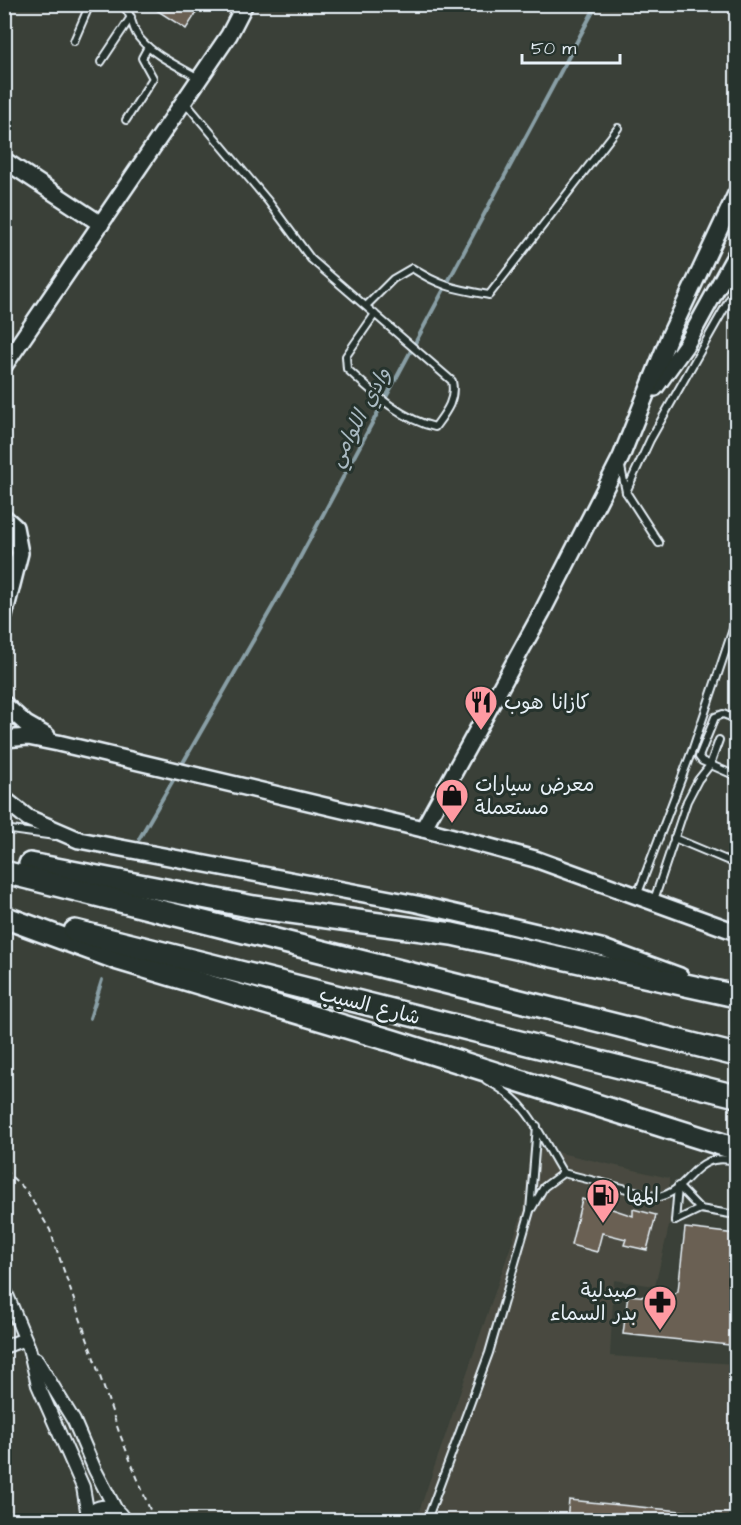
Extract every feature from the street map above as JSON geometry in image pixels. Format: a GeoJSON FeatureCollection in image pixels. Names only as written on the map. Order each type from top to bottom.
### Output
{"type":"FeatureCollection","features":[{"type":"Feature","properties":{"kind":"highway"},"geometry":{"type":"LineString","coordinates":[[4,860],[254,907],[452,934],[736,996]]}},
{"type":"Feature","properties":{"kind":"highway","name":"شارع السيب"},"geometry":{"type":"LineString","coordinates":[[4,872],[736,1054]]}},
{"type":"Feature","properties":{"kind":"highway"},"geometry":{"type":"LineString","coordinates":[[4,915],[118,959],[393,1041],[736,1149]]}},
{"type":"Feature","properties":{"kind":"highway","name":"شارع السيب"},"geometry":{"type":"LineString","coordinates":[[4,915],[736,1096]]}},
{"type":"Feature","properties":{"kind":"street"},"geometry":{"type":"LineString","coordinates":[[4,366],[200,79],[229,35],[245,4]]}},
{"type":"Feature","properties":{"kind":"street"},"geometry":{"type":"LineString","coordinates":[[4,160],[101,224]]}},
{"type":"Feature","properties":{"kind":"street"},"geometry":{"type":"LineString","coordinates":[[423,829],[542,612],[621,457],[669,337],[736,194]]}},
{"type":"Feature","properties":{"kind":"street"},"geometry":{"type":"LineString","coordinates":[[642,405],[686,345],[736,254]]}},
{"type":"Feature","properties":{"kind":"street"},"geometry":{"type":"LineString","coordinates":[[4,517],[15,527],[20,553],[4,616]]}},
{"type":"Feature","properties":{"kind":"street"},"geometry":{"type":"LineString","coordinates":[[4,704],[26,724],[58,742]]}},
{"type":"Feature","properties":{"kind":"street"},"geometry":{"type":"LineString","coordinates":[[4,739],[28,737],[58,742],[423,829],[535,859],[652,903],[735,927]]}},
{"type":"Feature","properties":{"kind":"street"},"geometry":{"type":"LineString","coordinates":[[4,799],[28,818],[79,840],[417,904],[590,944],[736,996]]}},
{"type":"Feature","properties":{"kind":"street"},"geometry":{"type":"LineString","coordinates":[[4,1288],[27,1344],[38,1384],[83,1487],[86,1518],[104,1506],[116,1510]]}},
{"type":"Feature","properties":{"kind":"street"},"geometry":{"type":"LineString","coordinates":[[4,1347],[27,1344]]}},
{"type":"Feature","properties":{"kind":"street"},"geometry":{"type":"LineString","coordinates":[[27,1344],[74,1421],[94,1470],[124,1521]]}},
{"type":"Feature","properties":{"kind":"lane"},"geometry":{"type":"LineString","coordinates":[[74,41],[90,4]]}},
{"type":"Feature","properties":{"kind":"lane"},"geometry":{"type":"LineString","coordinates":[[121,4],[132,16],[138,38],[147,47],[200,79]]}},
{"type":"Feature","properties":{"kind":"lane"},"geometry":{"type":"LineString","coordinates":[[101,62],[132,16]]}},
{"type":"Feature","properties":{"kind":"lane"},"geometry":{"type":"LineString","coordinates":[[126,120],[153,78],[142,58],[147,47]]}},
{"type":"Feature","properties":{"kind":"lane"},"geometry":{"type":"LineString","coordinates":[[184,100],[268,201],[311,259],[366,306],[452,381],[454,391],[449,408],[435,427],[416,423],[378,396],[347,369],[346,356],[375,314]]}},
{"type":"Feature","properties":{"kind":"lane"},"geometry":{"type":"LineString","coordinates":[[366,306],[393,279],[412,268],[455,290],[489,295],[618,128]]}},
{"type":"Feature","properties":{"kind":"lane"},"geometry":{"type":"LineString","coordinates":[[626,492],[650,440],[736,288]]}},
{"type":"Feature","properties":{"kind":"lane"},"geometry":{"type":"LineString","coordinates":[[621,457],[621,478],[626,492],[659,543]]}},
{"type":"Feature","properties":{"kind":"lane"},"geometry":{"type":"LineString","coordinates":[[637,897],[693,748],[736,620]]}},
{"type":"Feature","properties":{"kind":"lane"},"geometry":{"type":"LineString","coordinates":[[736,719],[723,714],[715,717],[699,757],[710,765],[736,776]]}},
{"type":"Feature","properties":{"kind":"lane"},"geometry":{"type":"LineString","coordinates":[[652,903],[687,801],[698,780],[710,765],[719,740]]}},
{"type":"Feature","properties":{"kind":"lane"},"geometry":{"type":"LineString","coordinates":[[4,829],[79,840]]}},
{"type":"Feature","properties":{"kind":"lane"},"geometry":{"type":"LineString","coordinates":[[674,838],[736,864]]}},
{"type":"Feature","properties":{"kind":"lane"},"geometry":{"type":"LineString","coordinates":[[393,1041],[446,1062],[508,1091],[537,1126],[563,1173],[653,1197],[665,1195],[707,1161],[723,1158],[736,1161]]}},
{"type":"Feature","properties":{"kind":"lane"},"geometry":{"type":"LineString","coordinates":[[427,1521],[489,1353],[530,1211],[537,1126]]}},
{"type":"Feature","properties":{"kind":"lane"},"geometry":{"type":"LineString","coordinates":[[530,1211],[544,1187],[563,1173]]}},
{"type":"Feature","properties":{"kind":"lane"},"geometry":{"type":"LineString","coordinates":[[678,1186],[700,1209]]}},
{"type":"Feature","properties":{"kind":"lane"},"geometry":{"type":"LineString","coordinates":[[678,1186],[675,1221],[700,1209],[736,1215]]}},
{"type":"Feature","properties":{"kind":"path"},"geometry":{"type":"LineString","coordinates":[[4,1170],[26,1190],[50,1230],[119,1432],[154,1521]]}},
{"type":"Feature","properties":{"kind":"shaded area"},"geometry":{"type":"Polygon","coordinates":[[[530,1146],[669,1178],[670,1222],[655,1286],[614,1280],[610,1356],[736,1364],[736,1433],[727,1520],[416,1520],[524,1208],[530,1146]]]}},
{"type":"Feature","properties":{"kind":"building"},"geometry":{"type":"Polygon","coordinates":[[[147,4],[202,4],[186,29],[147,4]]]}},
{"type":"Feature","properties":{"kind":"building","name":"المها"},"geometry":{"type":"Polygon","coordinates":[[[582,1199],[633,1216],[633,1209],[656,1215],[647,1250],[624,1245],[626,1239],[602,1233],[597,1252],[571,1245],[582,1199]]]}},
{"type":"Feature","properties":{"kind":"building"},"geometry":{"type":"Polygon","coordinates":[[[685,1228],[736,1234],[729,1345],[623,1334],[628,1295],[670,1299],[678,1291],[685,1228]]]}},
{"type":"Feature","properties":{"kind":"building"},"geometry":{"type":"Polygon","coordinates":[[[569,1500],[701,1513],[701,1521],[567,1521],[569,1500]]]}},
{"type":"Feature","properties":{"kind":"waterway","name":"وادي اللوامي"},"geometry":{"type":"LineString","coordinates":[[180,768],[289,578],[597,4]]}},
{"type":"Feature","properties":{"kind":"waterway","name":"وادي اللوامي"},"geometry":{"type":"LineString","coordinates":[[139,839],[176,775]]}},
{"type":"Feature","properties":{"kind":"waterway","name":"وادي اللوامي"},"geometry":{"type":"LineString","coordinates":[[90,1018],[102,980]]}},
{"type":"Feature","properties":{"kind":"place","name":"كازانا هوب"},"geometry":{"type":"Point","coordinates":[481,731]}},
{"type":"Feature","properties":{"kind":"place","name":"معرض سيارات مستعملة"},"geometry":{"type":"Point","coordinates":[452,824]}},
{"type":"Feature","properties":{"kind":"place","name":"المها"},"geometry":{"type":"Point","coordinates":[603,1224]}},
{"type":"Feature","properties":{"kind":"place","name":"صيدلية بدر السماء"},"geometry":{"type":"Point","coordinates":[660,1331]}}]}
